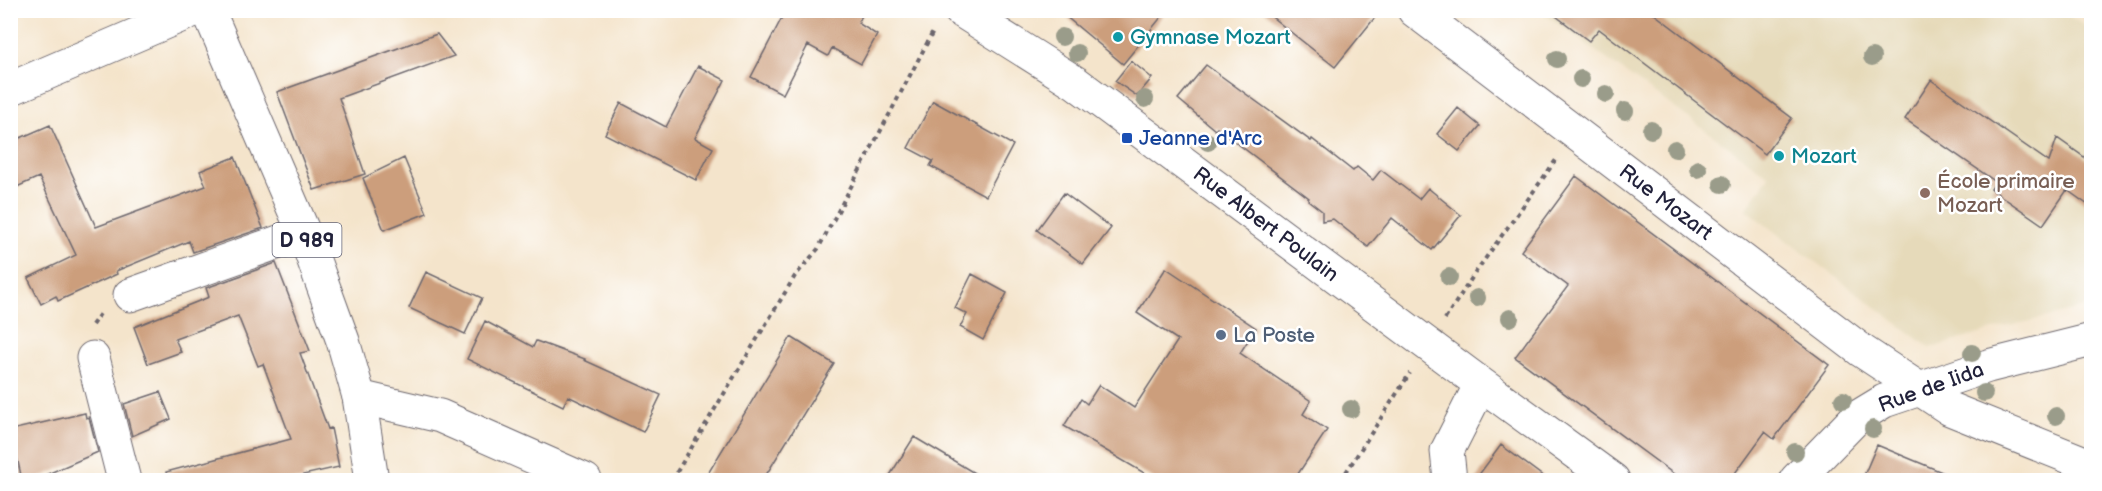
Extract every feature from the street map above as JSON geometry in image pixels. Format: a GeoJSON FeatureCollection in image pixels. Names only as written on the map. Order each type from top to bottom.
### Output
{"type":"FeatureCollection","features":[{"type":"Feature","properties":{"kind":"street"},"geometry":{"type":"LineString","coordinates":[[10,89],[194,10]]}},
{"type":"Feature","properties":{"kind":"street","name":"D 989"},"geometry":{"type":"LineString","coordinates":[[208,10],[304,233],[343,341],[359,397],[372,480]]}},
{"type":"Feature","properties":{"kind":"street","name":"Rue Mozart"},"geometry":{"type":"LineString","coordinates":[[1414,10],[1862,351],[1950,409],[2091,466]]}},
{"type":"Feature","properties":{"kind":"street","name":"Rue Albert Poulain"},"geometry":{"type":"LineString","coordinates":[[950,16],[1076,83],[1480,384],[1613,480]]}},
{"type":"Feature","properties":{"kind":"street"},"geometry":{"type":"LineString","coordinates":[[130,296],[304,233]]}},
{"type":"Feature","properties":{"kind":"street","name":"Rue de Iida"},"geometry":{"type":"LineString","coordinates":[[1796,480],[1856,417],[1884,401],[1988,366],[2091,340]]}},
{"type":"Feature","properties":{"kind":"street"},"geometry":{"type":"LineString","coordinates":[[93,358],[124,480]]}},
{"type":"Feature","properties":{"kind":"street"},"geometry":{"type":"LineString","coordinates":[[1450,480],[1446,451],[1480,384]]}},
{"type":"Feature","properties":{"kind":"street"},"geometry":{"type":"LineString","coordinates":[[359,397],[440,416],[585,480]]}},
{"type":"Feature","properties":{"kind":"path"},"geometry":{"type":"LineString","coordinates":[[672,480],[795,276],[818,249],[950,16]]}},
{"type":"Feature","properties":{"kind":"path"},"geometry":{"type":"LineString","coordinates":[[1341,480],[1475,273],[1576,133]]}},
{"type":"Feature","properties":{"kind":"path"},"geometry":{"type":"LineString","coordinates":[[93,358],[91,326],[102,310],[130,296]]}},
{"type":"Feature","properties":{"kind":"shaded area","name":"École primaire Mozart"},"geometry":{"type":"Polygon","coordinates":[[[1540,11],[2061,11],[2091,30],[2091,305],[1929,347],[1746,210],[1769,176],[1540,11]]]}},
{"type":"Feature","properties":{"kind":"building"},"geometry":{"type":"Polygon","coordinates":[[[786,10],[865,10],[858,23],[877,35],[861,64],[832,48],[828,56],[808,45],[783,94],[751,77],[786,10]]]}},
{"type":"Feature","properties":{"kind":"building","name":"Gymnase Mozart"},"geometry":{"type":"Polygon","coordinates":[[[1058,10],[1167,10],[1123,64],[1058,10]]]}},
{"type":"Feature","properties":{"kind":"building"},"geometry":{"type":"Polygon","coordinates":[[[1263,10],[1381,10],[1335,67],[1263,10]]]}},
{"type":"Feature","properties":{"kind":"building"},"geometry":{"type":"Polygon","coordinates":[[[1548,10],[1649,10],[1792,118],[1765,154],[1599,29],[1589,41],[1548,10]]]}},
{"type":"Feature","properties":{"kind":"building"},"geometry":{"type":"Polygon","coordinates":[[[437,34],[454,56],[339,98],[365,174],[314,190],[277,92],[437,34]]]}},
{"type":"Feature","properties":{"kind":"building"},"geometry":{"type":"Polygon","coordinates":[[[1131,61],[1152,78],[1137,96],[1115,81],[1131,61]]]}},
{"type":"Feature","properties":{"kind":"building"},"geometry":{"type":"Polygon","coordinates":[[[1206,65],[1311,141],[1312,139],[1353,171],[1357,167],[1373,180],[1381,170],[1419,199],[1428,188],[1461,215],[1432,250],[1392,218],[1368,247],[1333,219],[1322,221],[1322,211],[1308,200],[1309,198],[1217,128],[1215,130],[1178,99],[1206,65]]]}},
{"type":"Feature","properties":{"kind":"building"},"geometry":{"type":"Polygon","coordinates":[[[698,66],[725,80],[695,138],[713,148],[696,180],[605,134],[621,103],[666,127],[698,66]]]}},
{"type":"Feature","properties":{"kind":"building"},"geometry":{"type":"Polygon","coordinates":[[[1931,80],[2049,162],[2057,138],[2091,162],[2091,207],[2067,190],[2043,225],[1991,189],[1996,182],[1905,119],[1931,80]]]}},
{"type":"Feature","properties":{"kind":"building"},"geometry":{"type":"Polygon","coordinates":[[[933,101],[1013,145],[986,196],[930,166],[933,161],[908,148],[933,101]]]}},
{"type":"Feature","properties":{"kind":"building"},"geometry":{"type":"Polygon","coordinates":[[[1458,108],[1480,126],[1459,151],[1437,134],[1458,108]]]}},
{"type":"Feature","properties":{"kind":"building"},"geometry":{"type":"Polygon","coordinates":[[[50,125],[96,227],[206,186],[200,171],[235,157],[263,228],[193,252],[189,241],[116,271],[117,274],[58,301],[56,296],[41,304],[28,278],[76,255],[39,177],[10,190],[11,142],[50,125]]]}},
{"type":"Feature","properties":{"kind":"building"},"geometry":{"type":"Polygon","coordinates":[[[404,158],[427,213],[384,230],[363,178],[404,158]]]}},
{"type":"Feature","properties":{"kind":"building"},"geometry":{"type":"Polygon","coordinates":[[[1576,176],[1829,365],[1774,439],[1765,432],[1730,480],[1682,480],[1515,357],[1568,286],[1521,251],[1576,176]]]}},
{"type":"Feature","properties":{"kind":"building"},"geometry":{"type":"Polygon","coordinates":[[[1064,193],[1111,228],[1083,264],[1037,230],[1064,193]]]}},
{"type":"Feature","properties":{"kind":"building"},"geometry":{"type":"Polygon","coordinates":[[[276,263],[310,351],[300,353],[328,429],[331,428],[339,467],[303,475],[304,480],[167,480],[166,472],[291,439],[263,364],[258,366],[238,316],[175,339],[181,352],[148,364],[134,327],[209,297],[206,288],[276,263]]]}},
{"type":"Feature","properties":{"kind":"building"},"geometry":{"type":"Polygon","coordinates":[[[1166,268],[1256,328],[1240,353],[1311,401],[1303,414],[1327,430],[1294,480],[1156,480],[1064,426],[1081,399],[1087,404],[1099,385],[1134,408],[1178,340],[1137,313],[1166,268]]]}},
{"type":"Feature","properties":{"kind":"building"},"geometry":{"type":"Polygon","coordinates":[[[426,272],[482,298],[465,334],[409,308],[426,272]]]}},
{"type":"Feature","properties":{"kind":"building"},"geometry":{"type":"Polygon","coordinates":[[[972,274],[1007,293],[983,340],[960,327],[967,314],[955,308],[972,274]]]}},
{"type":"Feature","properties":{"kind":"building"},"geometry":{"type":"Polygon","coordinates":[[[485,321],[533,347],[536,341],[585,359],[661,395],[643,432],[568,396],[563,406],[467,359],[485,321]]]}},
{"type":"Feature","properties":{"kind":"building"},"geometry":{"type":"Polygon","coordinates":[[[791,337],[834,364],[763,480],[704,480],[791,337]]]}},
{"type":"Feature","properties":{"kind":"building"},"geometry":{"type":"Polygon","coordinates":[[[160,392],[171,419],[132,436],[124,404],[160,392]]]}},
{"type":"Feature","properties":{"kind":"building"},"geometry":{"type":"Polygon","coordinates":[[[85,413],[86,418],[89,417],[98,452],[34,480],[22,480],[11,430],[85,413]]]}},
{"type":"Feature","properties":{"kind":"building"},"geometry":{"type":"Polygon","coordinates":[[[914,437],[986,480],[887,480],[914,437]]]}},
{"type":"Feature","properties":{"kind":"building"},"geometry":{"type":"Polygon","coordinates":[[[1501,445],[1548,480],[1475,480],[1501,445]]]}},
{"type":"Feature","properties":{"kind":"building"},"geometry":{"type":"Polygon","coordinates":[[[1877,445],[1961,480],[1862,480],[1877,445]]]}},
{"type":"Feature","properties":{"kind":"place","name":"Gymnase Mozart"},"geometry":{"type":"Point","coordinates":[1118,37]}},
{"type":"Feature","properties":{"kind":"place","name":"Jeanne d'Arc"},"geometry":{"type":"Point","coordinates":[1127,138]}},
{"type":"Feature","properties":{"kind":"place","name":"Mozart"},"geometry":{"type":"Point","coordinates":[1779,156]}},
{"type":"Feature","properties":{"kind":"place","name":"École primaire Mozart"},"geometry":{"type":"Point","coordinates":[1925,193]}},
{"type":"Feature","properties":{"kind":"place","name":"La Poste"},"geometry":{"type":"Point","coordinates":[1221,335]}}]}
